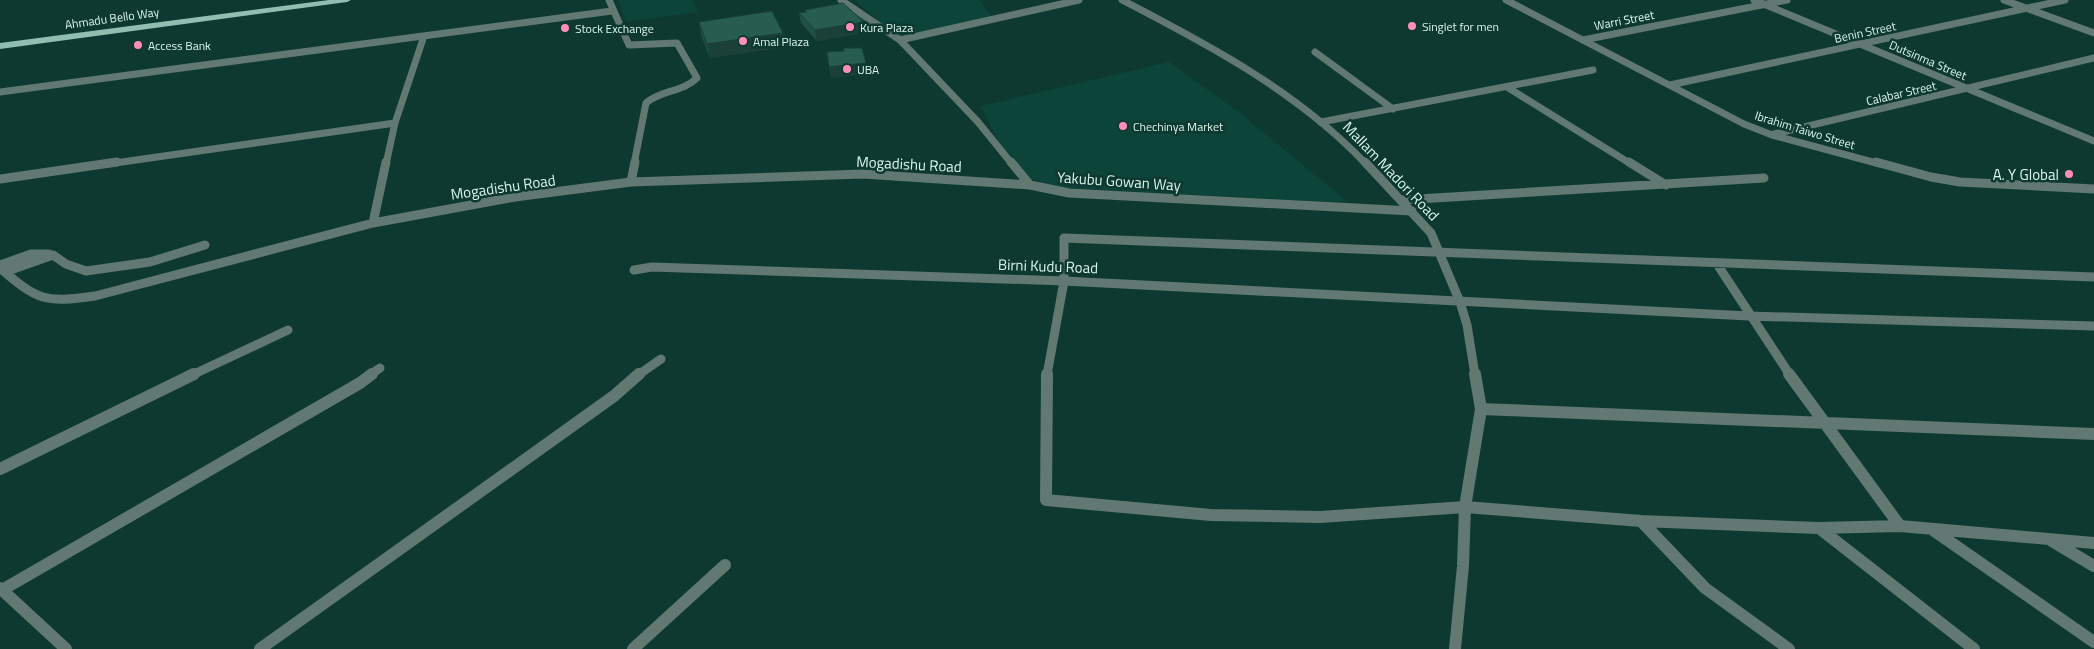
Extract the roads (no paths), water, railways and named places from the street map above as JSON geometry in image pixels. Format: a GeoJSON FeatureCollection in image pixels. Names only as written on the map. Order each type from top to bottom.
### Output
{"type":"FeatureCollection","features":[{"type":"Feature","properties":{"kind":"main road","name":"Ahmadu Bello Way"},"geometry":{"type":"LineString","coordinates":[[0,40],[318,0]]}},
{"type":"Feature","properties":{"kind":"main road","name":"Ahmadu Bello Way"},"geometry":{"type":"LineString","coordinates":[[0,46],[346,0]]}},
{"type":"Feature","properties":{"kind":"street"},"geometry":{"type":"LineString","coordinates":[[609,0],[612,11],[629,45],[677,43],[697,78],[694,82],[685,86],[650,97],[646,103],[631,182]]}},
{"type":"Feature","properties":{"kind":"street"},"geometry":{"type":"LineString","coordinates":[[841,0],[900,40],[978,122],[1030,184]]}},
{"type":"Feature","properties":{"kind":"street"},"geometry":{"type":"LineString","coordinates":[[900,40],[1079,0]]}},
{"type":"Feature","properties":{"kind":"street","name":"Mallam Madori Road"},"geometry":{"type":"LineString","coordinates":[[1122,0],[1195,37],[1272,85],[1321,122],[1412,211],[1431,233],[1460,302],[1467,325],[1481,408],[1465,507],[1463,566],[1455,649]]}},
{"type":"Feature","properties":{"kind":"street"},"geometry":{"type":"LineString","coordinates":[[1509,1],[1526,0]]}},
{"type":"Feature","properties":{"kind":"street","name":"Dutsinma Street"},"geometry":{"type":"LineString","coordinates":[[1754,0],[2094,142]]}},
{"type":"Feature","properties":{"kind":"street","name":"Warri Street"},"geometry":{"type":"LineString","coordinates":[[1583,40],[1787,0]]}},
{"type":"Feature","properties":{"kind":"street"},"geometry":{"type":"LineString","coordinates":[[2004,0],[2094,33]]}},
{"type":"Feature","properties":{"kind":"street","name":"Benin Street"},"geometry":{"type":"LineString","coordinates":[[1670,85],[2065,0]]}},
{"type":"Feature","properties":{"kind":"street","name":"Ibrahim Taiwo Street"},"geometry":{"type":"LineString","coordinates":[[1509,1],[1744,124],[1772,134],[1931,177],[1960,182],[2094,190]]}},
{"type":"Feature","properties":{"kind":"street"},"geometry":{"type":"LineString","coordinates":[[0,92],[612,11]]}},
{"type":"Feature","properties":{"kind":"street"},"geometry":{"type":"LineString","coordinates":[[373,223],[395,123],[424,36]]}},
{"type":"Feature","properties":{"kind":"street"},"geometry":{"type":"LineString","coordinates":[[1315,52],[1393,109]]}},
{"type":"Feature","properties":{"kind":"street","name":"Calabar Street"},"geometry":{"type":"LineString","coordinates":[[1772,134],[2094,58]]}},
{"type":"Feature","properties":{"kind":"street"},"geometry":{"type":"LineString","coordinates":[[1321,122],[1593,70]]}},
{"type":"Feature","properties":{"kind":"street"},"geometry":{"type":"LineString","coordinates":[[1506,87],[1666,185]]}},
{"type":"Feature","properties":{"kind":"street"},"geometry":{"type":"LineString","coordinates":[[0,180],[395,123]]}},
{"type":"Feature","properties":{"kind":"street","name":"Mogadishu Road"},"geometry":{"type":"LineString","coordinates":[[2,268],[32,294],[46,300],[95,296],[373,223],[516,197],[631,182],[863,174],[1030,184]]}},
{"type":"Feature","properties":{"kind":"street"},"geometry":{"type":"LineString","coordinates":[[1401,200],[1764,178]]}},
{"type":"Feature","properties":{"kind":"street","name":"Yakubu Gowan Way"},"geometry":{"type":"LineString","coordinates":[[1030,184],[1069,193],[1412,211]]}},
{"type":"Feature","properties":{"kind":"street"},"geometry":{"type":"LineString","coordinates":[[2094,277],[1064,238],[1064,281],[1046,378],[1046,500],[1221,516],[1320,517],[1465,507],[1640,520],[1819,528],[1900,526],[2094,543]]}},
{"type":"Feature","properties":{"kind":"street"},"geometry":{"type":"LineString","coordinates":[[2,268],[53,255],[66,264],[86,271],[150,262],[206,245]]}},
{"type":"Feature","properties":{"kind":"street"},"geometry":{"type":"LineString","coordinates":[[1717,264],[1748,316],[1822,422],[1900,526]]}},
{"type":"Feature","properties":{"kind":"street","name":"Birni Kudu Road"},"geometry":{"type":"LineString","coordinates":[[634,270],[652,267],[1064,281],[1748,316],[2094,326]]}},
{"type":"Feature","properties":{"kind":"street"},"geometry":{"type":"LineString","coordinates":[[0,469],[241,350],[288,330]]}},
{"type":"Feature","properties":{"kind":"street"},"geometry":{"type":"LineString","coordinates":[[260,649],[614,396],[632,379],[661,359]]}},
{"type":"Feature","properties":{"kind":"street"},"geometry":{"type":"LineString","coordinates":[[66,649],[1,589],[360,383],[380,368]]}},
{"type":"Feature","properties":{"kind":"street"},"geometry":{"type":"LineString","coordinates":[[1481,408],[2094,434]]}},
{"type":"Feature","properties":{"kind":"street"},"geometry":{"type":"LineString","coordinates":[[1640,520],[1705,588],[1789,649]]}},
{"type":"Feature","properties":{"kind":"street"},"geometry":{"type":"LineString","coordinates":[[1819,528],[1974,649]]}},
{"type":"Feature","properties":{"kind":"street"},"geometry":{"type":"LineString","coordinates":[[1934,530],[2094,642]]}},
{"type":"Feature","properties":{"kind":"street"},"geometry":{"type":"LineString","coordinates":[[2051,540],[2094,566]]}},
{"type":"Feature","properties":{"kind":"street"},"geometry":{"type":"LineString","coordinates":[[633,649],[725,565]]}},
{"type":"Feature","properties":{"kind":"place","name":"Singlet for men"},"geometry":{"type":"Point","coordinates":[1412,26]}},
{"type":"Feature","properties":{"kind":"place","name":"Kura Plaza"},"geometry":{"type":"Point","coordinates":[850,27]}},
{"type":"Feature","properties":{"kind":"place","name":"Stock Exchange"},"geometry":{"type":"Point","coordinates":[565,28]}},
{"type":"Feature","properties":{"kind":"place","name":"Amal Plaza"},"geometry":{"type":"Point","coordinates":[743,41]}},
{"type":"Feature","properties":{"kind":"place","name":"Access Bank"},"geometry":{"type":"Point","coordinates":[138,45]}},
{"type":"Feature","properties":{"kind":"place","name":"UBA"},"geometry":{"type":"Point","coordinates":[847,69]}},
{"type":"Feature","properties":{"kind":"place","name":"Chechinya Market"},"geometry":{"type":"Point","coordinates":[1123,126]}},
{"type":"Feature","properties":{"kind":"place","name":"A. Y Global"},"geometry":{"type":"Point","coordinates":[2069,174]}}]}
